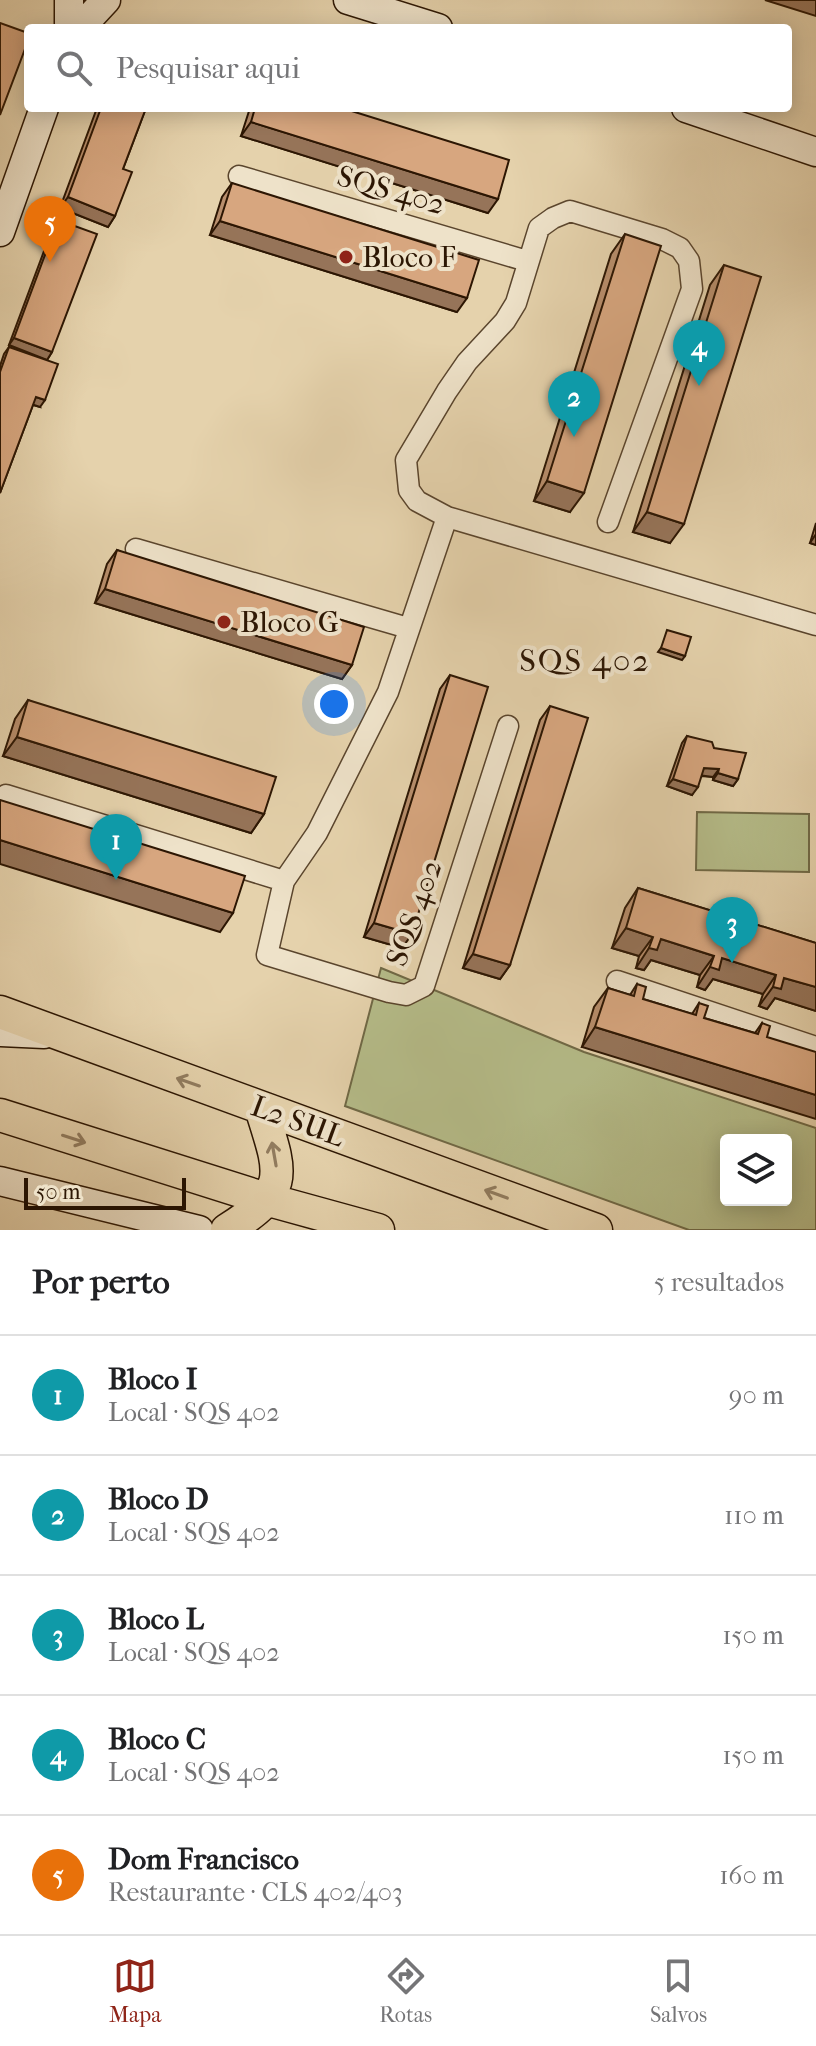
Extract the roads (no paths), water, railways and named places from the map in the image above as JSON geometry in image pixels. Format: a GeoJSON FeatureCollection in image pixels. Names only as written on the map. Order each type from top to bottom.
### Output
{"type":"FeatureCollection","features":[{"type":"Feature","properties":{"kind":"main road","name":"L2 SUL"},"geometry":{"type":"LineString","coordinates":[[0,1012],[596,1230]]}},
{"type":"Feature","properties":{"kind":"main road"},"geometry":{"type":"LineString","coordinates":[[227,1230],[269,1200],[276,1180],[276,1156],[261,1108]]}},
{"type":"Feature","properties":{"kind":"main road"},"geometry":{"type":"LineString","coordinates":[[0,1115],[269,1200],[378,1230]]}},
{"type":"Feature","properties":{"kind":"street"},"geometry":{"type":"LineString","coordinates":[[69,0],[69,24]]}},
{"type":"Feature","properties":{"kind":"street"},"geometry":{"type":"LineString","coordinates":[[84,24],[106,0]]}},
{"type":"Feature","properties":{"kind":"street"},"geometry":{"type":"LineString","coordinates":[[348,0],[425,24]]}},
{"type":"Feature","properties":{"kind":"street"},"geometry":{"type":"LineString","coordinates":[[0,232],[43,112]]}},
{"type":"Feature","properties":{"kind":"street"},"geometry":{"type":"LineString","coordinates":[[698,112],[816,152]]}},
{"type":"Feature","properties":{"kind":"street","name":"SQS 402"},"geometry":{"type":"LineString","coordinates":[[239,176],[527,261]]}},
{"type":"Feature","properties":{"kind":"street"},"geometry":{"type":"LineString","coordinates":[[608,522],[692,289],[689,261],[680,248],[662,239],[570,211],[539,228],[516,303],[505,321],[467,362],[406,460],[409,490],[417,501],[447,517],[816,625]]}},
{"type":"Feature","properties":{"kind":"street","name":"SQS 402"},"geometry":{"type":"LineString","coordinates":[[447,517],[388,692],[317,833],[284,881],[267,955],[389,992],[406,995],[424,986],[508,726]]}},
{"type":"Feature","properties":{"kind":"street"},"geometry":{"type":"LineString","coordinates":[[136,549],[408,628]]}},
{"type":"Feature","properties":{"kind":"street"},"geometry":{"type":"LineString","coordinates":[[6,795],[284,881]]}},
{"type":"Feature","properties":{"kind":"street"},"geometry":{"type":"LineString","coordinates":[[617,981],[816,1047]]}},
{"type":"Feature","properties":{"kind":"street"},"geometry":{"type":"LineString","coordinates":[[0,1032],[56,1035]]}},
{"type":"Feature","properties":{"kind":"street"},"geometry":{"type":"LineString","coordinates":[[0,1181],[199,1230]]}},
{"type":"Feature","properties":{"kind":"place","name":"Bloco F"},"geometry":{"type":"Point","coordinates":[346,257]}},
{"type":"Feature","properties":{"kind":"place","name":"Dom Francisco"},"geometry":{"type":"Point","coordinates":[50,262]}},
{"type":"Feature","properties":{"kind":"place","name":"Bloco C"},"geometry":{"type":"Point","coordinates":[699,386]}},
{"type":"Feature","properties":{"kind":"place","name":"Bloco D"},"geometry":{"type":"Point","coordinates":[574,437]}},
{"type":"Feature","properties":{"kind":"place","name":"Bloco G"},"geometry":{"type":"Point","coordinates":[224,622]}},
{"type":"Feature","properties":{"kind":"place","name":"Bloco I"},"geometry":{"type":"Point","coordinates":[116,880]}},
{"type":"Feature","properties":{"kind":"place","name":"Bloco L"},"geometry":{"type":"Point","coordinates":[732,963]}},
{"type":"Feature","properties":{"kind":"district","name":"SQS 402"},"geometry":{"type":"Point","coordinates":[585,660]}}]}
